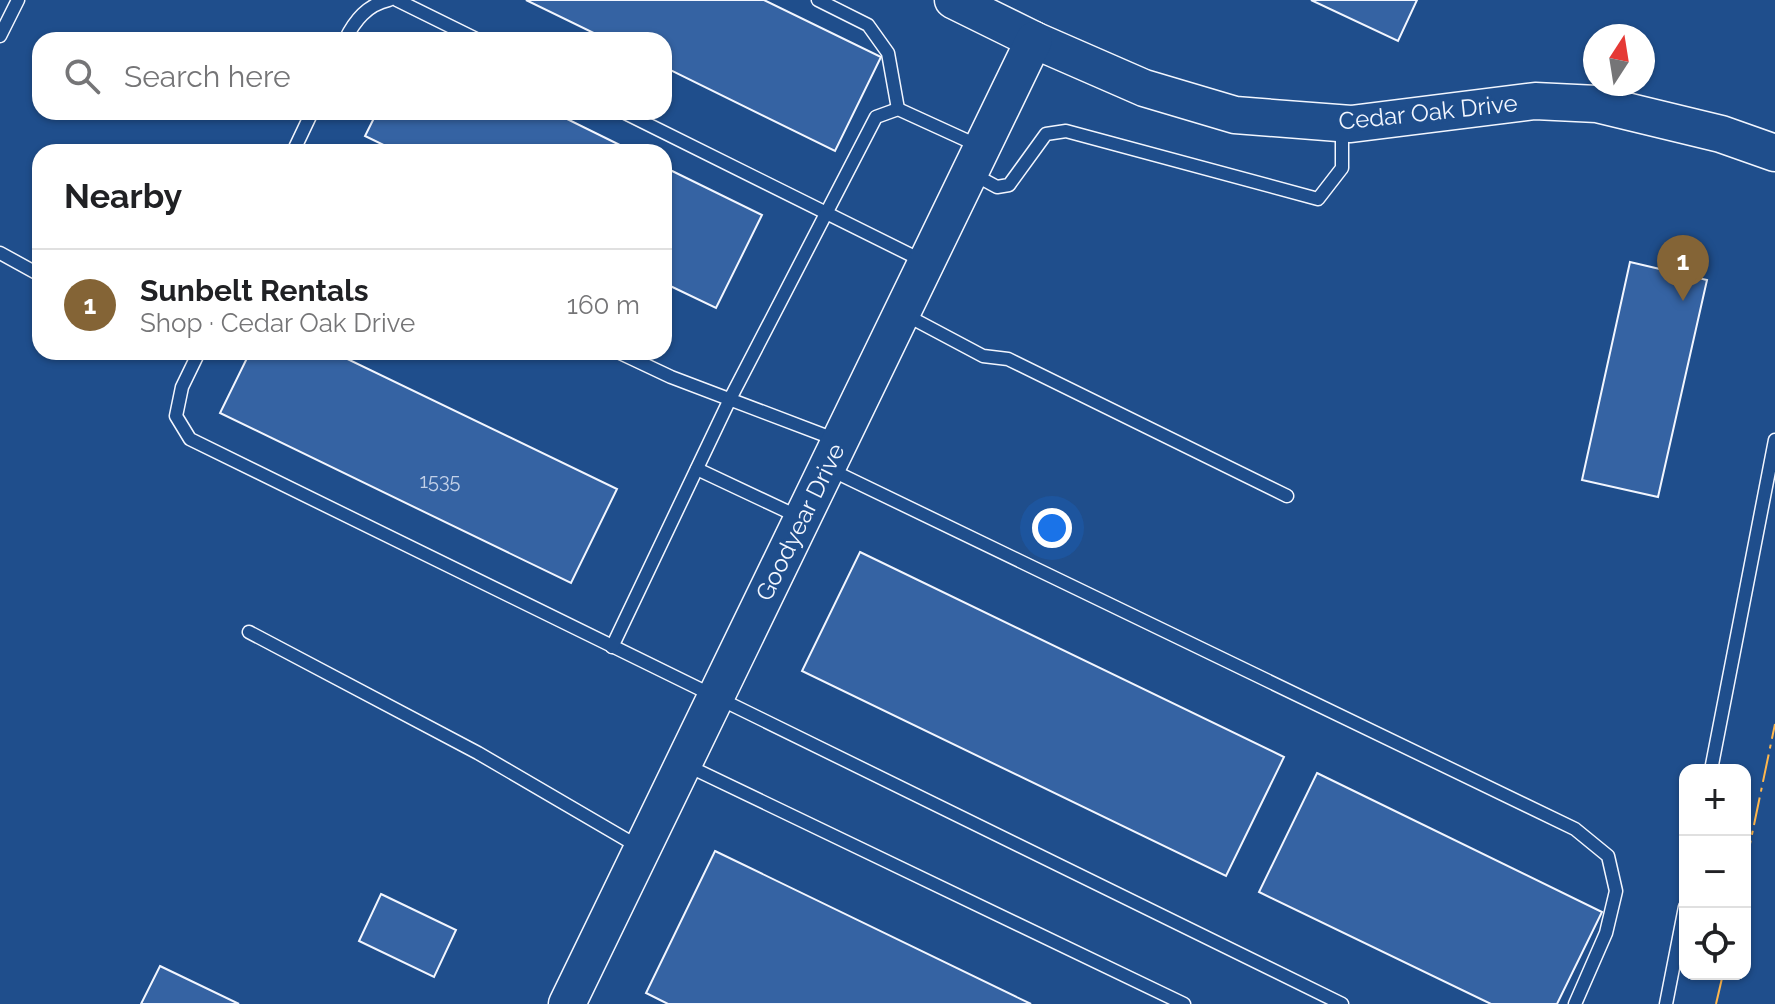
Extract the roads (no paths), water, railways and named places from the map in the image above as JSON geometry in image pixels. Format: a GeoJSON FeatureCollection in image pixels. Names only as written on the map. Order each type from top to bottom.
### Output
{"type":"FeatureCollection","features":[{"type":"Feature","properties":{"kind":"street","name":"Cedar Oak Drive"},"geometry":{"type":"LineString","coordinates":[[953,0],[1034,40],[1144,88],[1235,115],[1342,123],[1535,101],[1597,104],[1721,134],[1775,153]]}},
{"type":"Feature","properties":{"kind":"street","name":"Goodyear Drive"},"geometry":{"type":"LineString","coordinates":[[567,1004],[1034,40]]}},
{"type":"Feature","properties":{"kind":"lane"},"geometry":{"type":"LineString","coordinates":[[0,36],[18,0]]}},
{"type":"Feature","properties":{"kind":"lane"},"geometry":{"type":"LineString","coordinates":[[349,32],[372,4],[389,0]]}},
{"type":"Feature","properties":{"kind":"lane"},"geometry":{"type":"LineString","coordinates":[[397,0],[462,32]]}},
{"type":"Feature","properties":{"kind":"lane"},"geometry":{"type":"LineString","coordinates":[[818,0],[868,25],[888,53],[898,109],[976,160],[997,187],[1009,185],[1046,134],[1066,131],[1318,199],[1342,168],[1342,123]]}},
{"type":"Feature","properties":{"kind":"lane"},"geometry":{"type":"LineString","coordinates":[[612,647],[730,399],[876,117],[898,109]]}},
{"type":"Feature","properties":{"kind":"lane"},"geometry":{"type":"LineString","coordinates":[[297,144],[308,120]]}},
{"type":"Feature","properties":{"kind":"lane"},"geometry":{"type":"LineString","coordinates":[[639,120],[926,262]]}},
{"type":"Feature","properties":{"kind":"lane"},"geometry":{"type":"LineString","coordinates":[[0,253],[32,271]]}},
{"type":"Feature","properties":{"kind":"lane"},"geometry":{"type":"LineString","coordinates":[[902,312],[983,356],[1008,359],[1287,496]]}},
{"type":"Feature","properties":{"kind":"lane"},"geometry":{"type":"LineString","coordinates":[[195,360],[182,387],[176,416],[190,439],[1342,1004]]}},
{"type":"Feature","properties":{"kind":"lane"},"geometry":{"type":"LineString","coordinates":[[635,360],[730,399],[1575,829],[1608,856],[1616,891],[1606,933],[1575,1004]]}},
{"type":"Feature","properties":{"kind":"lane"},"geometry":{"type":"LineString","coordinates":[[1712,764],[1775,440]]}},
{"type":"Feature","properties":{"kind":"lane"},"geometry":{"type":"LineString","coordinates":[[697,469],[802,518]]}},
{"type":"Feature","properties":{"kind":"lane"},"geometry":{"type":"LineString","coordinates":[[249,632],[478,753],[641,849]]}},
{"type":"Feature","properties":{"kind":"lane"},"geometry":{"type":"LineString","coordinates":[[683,763],[1182,1004]]}},
{"type":"Feature","properties":{"kind":"lane"},"geometry":{"type":"LineString","coordinates":[[1666,1004],[1685,908]]}},
{"type":"Feature","properties":{"kind":"place","name":"Sunbelt Rentals"},"geometry":{"type":"Point","coordinates":[1683,301]}}]}
